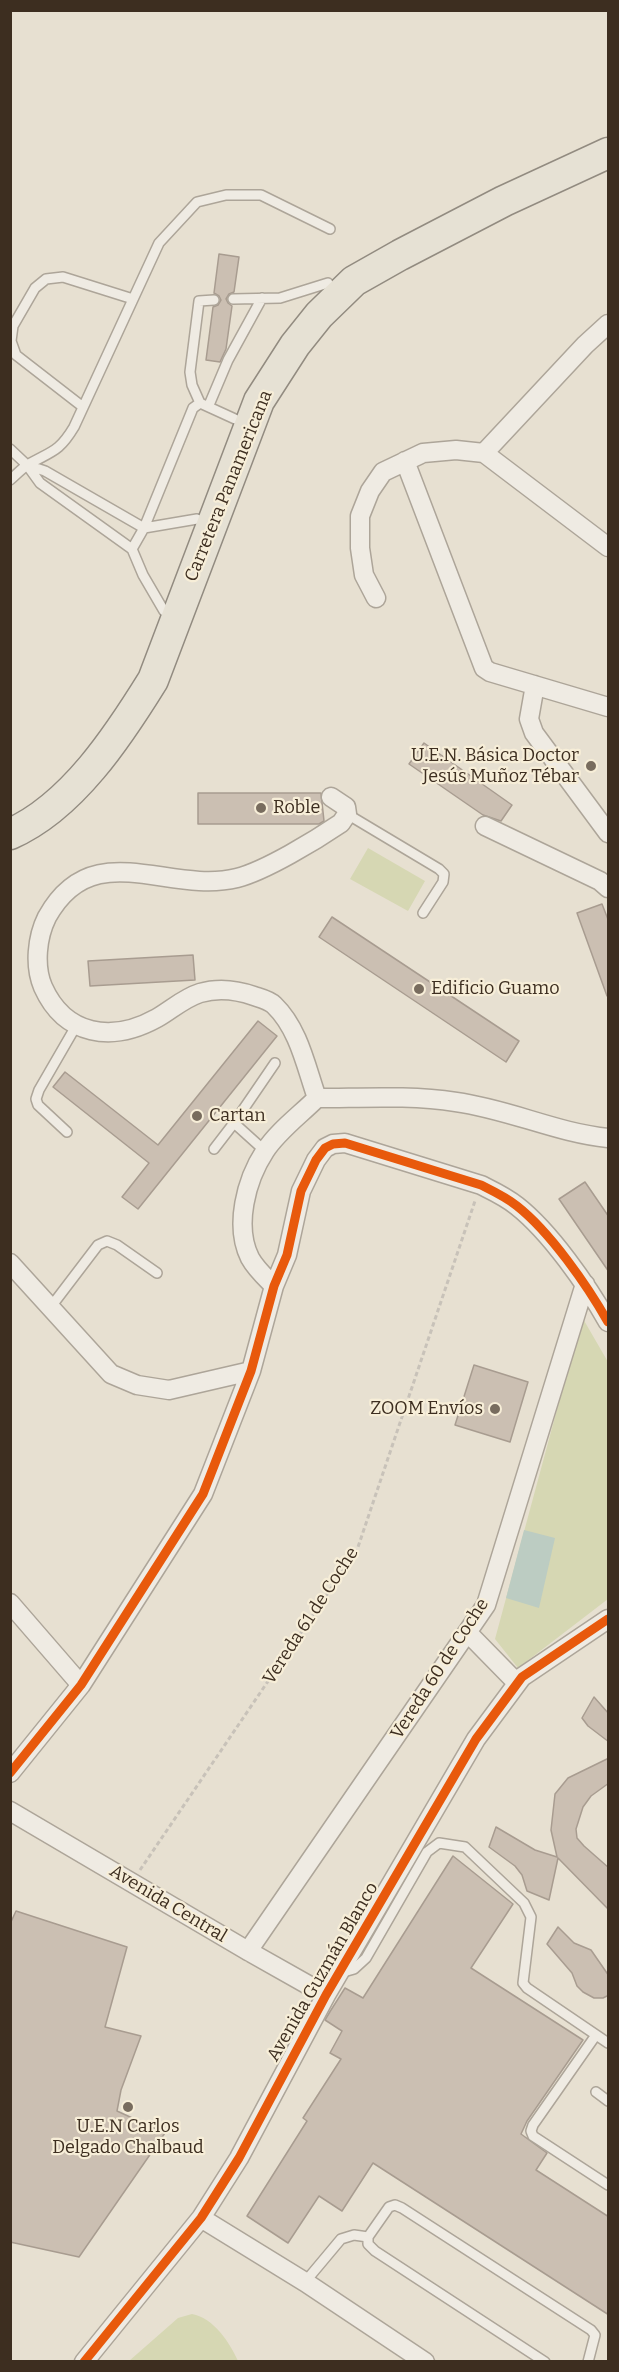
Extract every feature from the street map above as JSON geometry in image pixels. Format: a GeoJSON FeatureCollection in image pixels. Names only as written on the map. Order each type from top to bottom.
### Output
{"type":"FeatureCollection","features":[{"type":"Feature","properties":{"kind":"main road","name":"Carretera Panamericana"},"geometry":{"type":"LineString","coordinates":[[10,812],[40,794],[63,772],[117,708],[142,668],[235,419],[261,366],[286,330],[349,262],[397,234],[503,180],[609,131]]}},
{"type":"Feature","properties":{"kind":"main road","name":"Carretera Panamericana"},"geometry":{"type":"LineString","coordinates":[[10,834],[45,812],[70,790],[127,722],[153,680],[259,401],[295,345],[319,315],[354,281],[400,255],[504,201],[609,153]]}},
{"type":"Feature","properties":{"kind":"street"},"geometry":{"type":"LineString","coordinates":[[484,453],[585,345],[609,324]]}},
{"type":"Feature","properties":{"kind":"street"},"geometry":{"type":"LineString","coordinates":[[376,598],[364,575],[360,548],[360,516],[370,491],[383,472],[423,453],[456,450],[484,453],[609,547]]}},
{"type":"Feature","properties":{"kind":"street"},"geometry":{"type":"LineString","coordinates":[[405,461],[484,668],[490,672],[609,707]]}},
{"type":"Feature","properties":{"kind":"street"},"geometry":{"type":"LineString","coordinates":[[536,685],[529,719],[534,733],[609,833]]}},
{"type":"Feature","properties":{"kind":"street"},"geometry":{"type":"LineString","coordinates":[[318,1098],[297,1036],[273,1003],[248,994],[220,990],[200,993],[156,1019],[134,1028],[115,1032],[93,1032],[76,1026],[60,1013],[48,997],[40,980],[38,943],[44,923],[54,904],[81,880],[97,873],[118,871],[213,882],[238,878],[260,869],[340,823],[347,814],[346,807],[331,797]]}},
{"type":"Feature","properties":{"kind":"street"},"geometry":{"type":"LineString","coordinates":[[485,826],[600,881],[609,888]]}},
{"type":"Feature","properties":{"kind":"street"},"geometry":{"type":"LineString","coordinates":[[274,1286],[256,1268],[249,1255],[242,1217],[254,1175],[264,1151],[318,1098],[399,1098],[455,1102],[506,1112],[591,1137],[609,1138]]}},
{"type":"Feature","properties":{"kind":"street"},"geometry":{"type":"LineString","coordinates":[[10,1773],[81,1685],[203,1494],[251,1371],[274,1286],[286,1255],[301,1191],[316,1160],[325,1148],[333,1144],[345,1143],[481,1185],[516,1205],[533,1221],[585,1284],[609,1322]]}},
{"type":"Feature","properties":{"kind":"street"},"geometry":{"type":"LineString","coordinates":[[10,1263],[111,1374],[137,1385],[169,1390],[251,1371]]}},
{"type":"Feature","properties":{"kind":"street","name":"Vereda 60 de Coche"},"geometry":{"type":"LineString","coordinates":[[248,1951],[486,1605],[585,1284]]}},
{"type":"Feature","properties":{"kind":"street"},"geometry":{"type":"LineString","coordinates":[[10,1603],[81,1685]]}},
{"type":"Feature","properties":{"kind":"street","name":"Avenida Guzmán Blanco"},"geometry":{"type":"LineString","coordinates":[[84,2361],[201,2218],[239,2158],[326,1995],[476,1739],[522,1677],[609,1619]]}},
{"type":"Feature","properties":{"kind":"street"},"geometry":{"type":"LineString","coordinates":[[468,1633],[517,1683]]}},
{"type":"Feature","properties":{"kind":"street","name":"Avenida Central"},"geometry":{"type":"LineString","coordinates":[[10,1811],[326,1995]]}},
{"type":"Feature","properties":{"kind":"street"},"geometry":{"type":"LineString","coordinates":[[201,2218],[305,2282],[425,2361]]}},
{"type":"Feature","properties":{"kind":"lane"},"geometry":{"type":"LineString","coordinates":[[10,480],[27,465],[47,457],[65,441],[159,243],[197,202],[226,195],[261,195],[330,229]]}},
{"type":"Feature","properties":{"kind":"lane"},"geometry":{"type":"LineString","coordinates":[[83,407],[16,356],[11,340],[13,327],[35,288],[46,279],[63,277],[133,299]]}},
{"type":"Feature","properties":{"kind":"lane"},"geometry":{"type":"LineString","coordinates":[[233,299],[280,298],[328,283]]}},
{"type":"Feature","properties":{"kind":"lane"},"geometry":{"type":"LineString","coordinates":[[132,549],[144,528],[193,408],[205,404],[262,298]]}},
{"type":"Feature","properties":{"kind":"lane"},"geometry":{"type":"LineString","coordinates":[[214,300],[199,301],[190,372],[192,385],[205,404],[235,419]]}},
{"type":"Feature","properties":{"kind":"lane"},"geometry":{"type":"LineString","coordinates":[[10,449],[27,465],[40,483],[132,549],[143,575],[164,611]]}},
{"type":"Feature","properties":{"kind":"lane"},"geometry":{"type":"LineString","coordinates":[[27,465],[45,471],[144,528],[197,519]]}},
{"type":"Feature","properties":{"kind":"lane"},"geometry":{"type":"LineString","coordinates":[[347,814],[444,874],[443,882],[423,913]]}},
{"type":"Feature","properties":{"kind":"lane"},"geometry":{"type":"LineString","coordinates":[[67,1132],[38,1105],[36,1099],[76,1026]]}},
{"type":"Feature","properties":{"kind":"lane"},"geometry":{"type":"LineString","coordinates":[[214,1149],[234,1124],[275,1063]]}},
{"type":"Feature","properties":{"kind":"lane"},"geometry":{"type":"LineString","coordinates":[[234,1124],[264,1151]]}},
{"type":"Feature","properties":{"kind":"lane"},"geometry":{"type":"LineString","coordinates":[[50,1308],[98,1245],[106,1241],[117,1245],[157,1273]]}},
{"type":"Feature","properties":{"kind":"lane"},"geometry":{"type":"LineString","coordinates":[[340,1972],[354,1969],[366,1958],[427,1852],[439,1843],[465,1847],[524,1903],[531,1917],[523,1983],[527,1988],[609,2043]]}},
{"type":"Feature","properties":{"kind":"lane"},"geometry":{"type":"LineString","coordinates":[[596,2035],[531,2131],[533,2136],[609,2186]]}},
{"type":"Feature","properties":{"kind":"lane"},"geometry":{"type":"LineString","coordinates":[[596,2092],[609,2100]]}},
{"type":"Feature","properties":{"kind":"lane"},"geometry":{"type":"LineString","coordinates":[[545,2361],[375,2251],[368,2244],[368,2237],[388,2207],[395,2205],[402,2208],[591,2331],[595,2335],[595,2340],[588,2361]]}},
{"type":"Feature","properties":{"kind":"lane"},"geometry":{"type":"LineString","coordinates":[[305,2282],[341,2239],[354,2235],[368,2237]]}},
{"type":"Feature","properties":{"kind":"green space"},"geometry":{"type":"Polygon","coordinates":[[[368,848],[425,881],[408,911],[350,879],[368,848]]]}},
{"type":"Feature","properties":{"kind":"green space"},"geometry":{"type":"Polygon","coordinates":[[[582,1317],[608,1362],[608,1599],[518,1668],[495,1639],[582,1317]]]}},
{"type":"Feature","properties":{"kind":"green space"},"geometry":{"type":"Polygon","coordinates":[[[192,2314],[207,2320],[220,2332],[238,2361],[129,2361],[178,2318],[192,2314]]]}},
{"type":"Feature","properties":{"kind":"shaded area"},"geometry":{"type":"Polygon","coordinates":[[[524,1530],[555,1538],[539,1608],[506,1598],[524,1530]]]}},
{"type":"Feature","properties":{"kind":"building"},"geometry":{"type":"Polygon","coordinates":[[[219,254],[239,257],[234,292],[226,299],[232,306],[226,349],[220,362],[206,360],[213,307],[221,300],[214,293],[219,254]]]}},
{"type":"Feature","properties":{"kind":"building"},"geometry":{"type":"Polygon","coordinates":[[[424,743],[512,805],[501,821],[483,815],[409,764],[424,743]]]}},
{"type":"Feature","properties":{"kind":"building","name":"Roble"},"geometry":{"type":"Polygon","coordinates":[[[198,793],[321,793],[324,821],[319,824],[198,824],[198,793]]]}},
{"type":"Feature","properties":{"kind":"building"},"geometry":{"type":"Polygon","coordinates":[[[602,904],[609,922],[609,996],[607,996],[577,913],[602,904]]]}},
{"type":"Feature","properties":{"kind":"building","name":"Edificio Guamo"},"geometry":{"type":"Polygon","coordinates":[[[332,917],[519,1041],[506,1062],[319,937],[332,917]]]}},
{"type":"Feature","properties":{"kind":"building"},"geometry":{"type":"Polygon","coordinates":[[[193,955],[195,980],[90,986],[88,961],[193,955]]]}},
{"type":"Feature","properties":{"kind":"building","name":"Cartan"},"geometry":{"type":"Polygon","coordinates":[[[258,1021],[277,1036],[138,1209],[122,1197],[149,1163],[53,1087],[65,1072],[158,1145],[258,1021]]]}},
{"type":"Feature","properties":{"kind":"building"},"geometry":{"type":"Polygon","coordinates":[[[585,1182],[609,1217],[609,1272],[559,1199],[585,1182]]]}},
{"type":"Feature","properties":{"kind":"building"},"geometry":{"type":"Polygon","coordinates":[[[474,1365],[528,1382],[510,1442],[455,1425],[474,1365]]]}},
{"type":"Feature","properties":{"kind":"building"},"geometry":{"type":"Polygon","coordinates":[[[594,1697],[609,1714],[609,1742],[588,1726],[582,1718],[594,1697]]]}},
{"type":"Feature","properties":{"kind":"building"},"geometry":{"type":"Polygon","coordinates":[[[609,1758],[609,1783],[591,1796],[583,1807],[576,1829],[577,1838],[609,1868],[609,1910],[558,1858],[549,1900],[527,1891],[522,1875],[515,1866],[489,1847],[496,1827],[535,1850],[557,1857],[551,1830],[555,1794],[568,1778],[609,1758]]]}},
{"type":"Feature","properties":{"kind":"building"},"geometry":{"type":"Polygon","coordinates":[[[453,1856],[513,1904],[471,1968],[583,2040],[527,2121],[521,2134],[547,2153],[536,2170],[609,2217],[609,2315],[373,2163],[342,2211],[319,2196],[288,2243],[247,2216],[307,2121],[303,2118],[341,2059],[330,2053],[342,2031],[325,2020],[345,1988],[363,1998],[453,1856]]]}},
{"type":"Feature","properties":{"kind":"building"},"geometry":{"type":"Polygon","coordinates":[[[16,1911],[127,1947],[105,2027],[141,2036],[121,2090],[117,2111],[165,2133],[79,2257],[10,2242],[10,1924],[16,1911]]]}},
{"type":"Feature","properties":{"kind":"building"},"geometry":{"type":"Polygon","coordinates":[[[558,1927],[574,1943],[591,1950],[609,1976],[609,1995],[594,1998],[577,1986],[572,1973],[547,1944],[558,1927]]]}},
{"type":"Feature","properties":{"kind":"cycle path"},"geometry":{"type":"LineString","coordinates":[[10,1773],[81,1685],[203,1494],[251,1371],[274,1286],[287,1255],[301,1191],[316,1160],[325,1148],[333,1144],[345,1143],[481,1185],[504,1197],[530,1217],[555,1244],[590,1292],[608,1322]]}},
{"type":"Feature","properties":{"kind":"cycle path"},"geometry":{"type":"LineString","coordinates":[[84,2362],[201,2218],[239,2158],[326,1995],[476,1739],[522,1677],[608,1619]]}},
{"type":"Feature","properties":{"kind":"place","name":"U.E.N. Básica Doctor Jesús Muñoz Tébar"},"geometry":{"type":"Point","coordinates":[591,766]}},
{"type":"Feature","properties":{"kind":"place","name":"Roble"},"geometry":{"type":"Point","coordinates":[261,808]}},
{"type":"Feature","properties":{"kind":"place","name":"Edificio Guamo"},"geometry":{"type":"Point","coordinates":[419,989]}},
{"type":"Feature","properties":{"kind":"place","name":"Cartan"},"geometry":{"type":"Point","coordinates":[197,1116]}},
{"type":"Feature","properties":{"kind":"place","name":"ZOOM Envíos"},"geometry":{"type":"Point","coordinates":[495,1409]}},
{"type":"Feature","properties":{"kind":"place","name":"U.E.N Carlos Delgado Chalbaud"},"geometry":{"type":"Point","coordinates":[128,2107]}}]}
